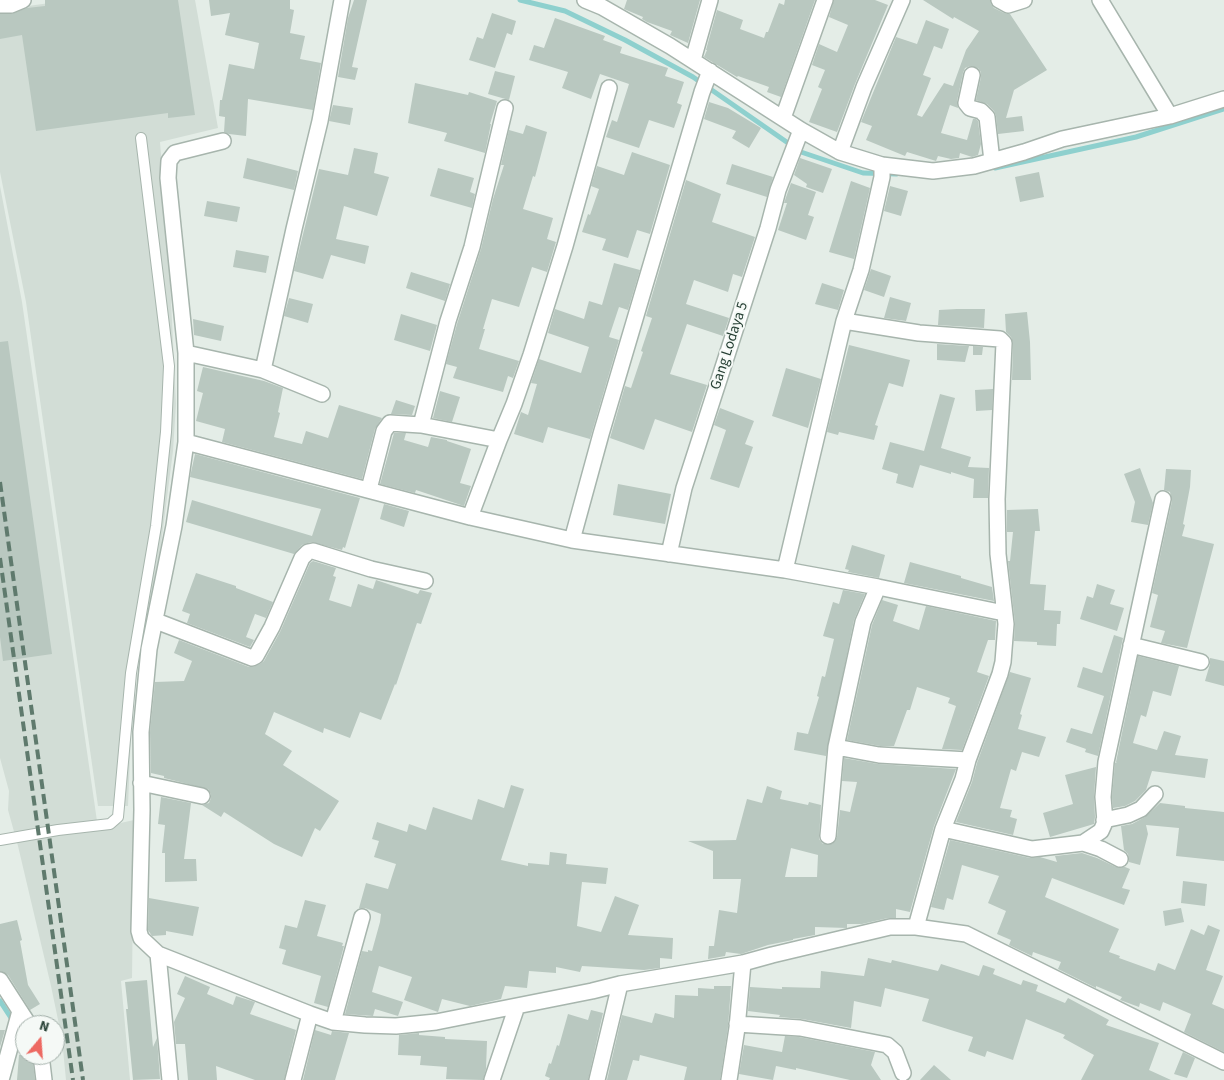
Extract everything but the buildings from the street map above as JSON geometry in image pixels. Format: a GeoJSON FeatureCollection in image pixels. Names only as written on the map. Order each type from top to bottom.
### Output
{"type":"FeatureCollection","features":[{"type":"Feature","properties":{"kind":"street"},"geometry":{"type":"LineString","coordinates":[[0,5],[11,5],[23,0]]}},
{"type":"Feature","properties":{"kind":"street"},"geometry":{"type":"LineString","coordinates":[[263,370],[320,121],[342,0]]}},
{"type":"Feature","properties":{"kind":"street"},"geometry":{"type":"LineString","coordinates":[[585,0],[602,7],[693,60],[709,74],[783,118],[796,141],[840,152],[882,170],[933,171],[974,166],[1062,139],[1170,116],[1224,99]]}},
{"type":"Feature","properties":{"kind":"street"},"geometry":{"type":"LineString","coordinates":[[693,60],[710,0]]}},
{"type":"Feature","properties":{"kind":"street"},"geometry":{"type":"LineString","coordinates":[[783,118],[825,0]]}},
{"type":"Feature","properties":{"kind":"street"},"geometry":{"type":"LineString","coordinates":[[840,152],[864,87],[902,0]]}},
{"type":"Feature","properties":{"kind":"street"},"geometry":{"type":"LineString","coordinates":[[999,0],[1008,5],[1024,0]]}},
{"type":"Feature","properties":{"kind":"street"},"geometry":{"type":"LineString","coordinates":[[1100,0],[1170,116]]}},
{"type":"Feature","properties":{"kind":"street"},"geometry":{"type":"LineString","coordinates":[[572,540],[601,434],[702,92],[709,74]]}},
{"type":"Feature","properties":{"kind":"street"},"geometry":{"type":"LineString","coordinates":[[972,75],[966,103],[970,108],[982,111],[987,117],[992,161]]}},
{"type":"Feature","properties":{"kind":"street"},"geometry":{"type":"LineString","coordinates":[[470,517],[517,396],[556,273],[609,88]]}},
{"type":"Feature","properties":{"kind":"street"},"geometry":{"type":"LineString","coordinates":[[422,424],[448,321],[472,247],[505,108]]}},
{"type":"Feature","properties":{"kind":"street","name":"Gang Lodaya 5"},"geometry":{"type":"LineString","coordinates":[[669,554],[684,488],[768,228],[778,190],[796,141]]}},
{"type":"Feature","properties":{"kind":"street"},"geometry":{"type":"LineString","coordinates":[[223,142],[175,153],[169,161],[168,178],[186,353],[186,442],[174,526],[149,649],[141,732],[140,783],[142,810],[139,931],[141,938],[158,954],[333,1022],[396,1026],[428,1023],[620,984],[743,963],[890,927],[916,927],[966,934],[1224,1062]]}},
{"type":"Feature","properties":{"kind":"street"},"geometry":{"type":"LineString","coordinates":[[785,570],[844,321],[862,270],[882,170]]}},
{"type":"Feature","properties":{"kind":"street"},"geometry":{"type":"LineString","coordinates":[[844,321],[918,333],[1000,339],[1004,343],[997,499],[998,554],[1006,624],[1004,651],[1000,674],[943,830],[916,927]]}},
{"type":"Feature","properties":{"kind":"street"},"geometry":{"type":"LineString","coordinates":[[186,353],[263,370],[322,394]]}},
{"type":"Feature","properties":{"kind":"street"},"geometry":{"type":"LineString","coordinates":[[369,489],[384,431],[390,423],[422,424],[499,440]]}},
{"type":"Feature","properties":{"kind":"street"},"geometry":{"type":"LineString","coordinates":[[186,442],[470,517],[572,540],[785,570],[1004,613]]}},
{"type":"Feature","properties":{"kind":"street"},"geometry":{"type":"LineString","coordinates":[[1083,843],[1101,831],[1104,820],[1103,797],[1106,762],[1163,499]]}},
{"type":"Feature","properties":{"kind":"street"},"geometry":{"type":"LineString","coordinates":[[156,621],[252,658],[256,656],[272,626],[302,558],[308,552],[313,550],[371,569],[425,581]]}},
{"type":"Feature","properties":{"kind":"street"},"geometry":{"type":"LineString","coordinates":[[828,836],[836,746],[863,622],[878,587]]}},
{"type":"Feature","properties":{"kind":"street"},"geometry":{"type":"LineString","coordinates":[[1131,645],[1201,662]]}},
{"type":"Feature","properties":{"kind":"street"},"geometry":{"type":"LineString","coordinates":[[836,746],[879,755],[968,760]]}},
{"type":"Feature","properties":{"kind":"street"},"geometry":{"type":"LineString","coordinates":[[140,783],[202,796]]}},
{"type":"Feature","properties":{"kind":"street"},"geometry":{"type":"LineString","coordinates":[[1104,820],[1128,815],[1142,809],[1155,794]]}},
{"type":"Feature","properties":{"kind":"street"},"geometry":{"type":"LineString","coordinates":[[943,830],[1032,849],[1083,843],[1101,848],[1120,859]]}},
{"type":"Feature","properties":{"kind":"street"},"geometry":{"type":"LineString","coordinates":[[333,1022],[362,917]]}},
{"type":"Feature","properties":{"kind":"street"},"geometry":{"type":"LineString","coordinates":[[158,954],[170,1080]]}},
{"type":"Feature","properties":{"kind":"street"},"geometry":{"type":"LineString","coordinates":[[735,1080],[729,1080],[743,963]]}},
{"type":"Feature","properties":{"kind":"street"},"geometry":{"type":"LineString","coordinates":[[0,980],[23,1015]]}},
{"type":"Feature","properties":{"kind":"street"},"geometry":{"type":"LineString","coordinates":[[597,1080],[620,984]]}},
{"type":"Feature","properties":{"kind":"street"},"geometry":{"type":"LineString","coordinates":[[492,1080],[517,1006]]}},
{"type":"Feature","properties":{"kind":"street"},"geometry":{"type":"LineString","coordinates":[[1,1080],[20,1011]]}},
{"type":"Feature","properties":{"kind":"street"},"geometry":{"type":"LineString","coordinates":[[293,1080],[310,1014]]}},
{"type":"Feature","properties":{"kind":"street"},"geometry":{"type":"LineString","coordinates":[[737,1024],[800,1028],[887,1045],[895,1052],[903,1073]]}},
{"type":"Feature","properties":{"kind":"street"},"geometry":{"type":"LineString","coordinates":[[42,1065],[44,1080]]}},
{"type":"Feature","properties":{"kind":"lane"},"geometry":{"type":"LineString","coordinates":[[0,840],[110,824],[118,817],[131,673],[156,526],[166,432],[169,366],[141,138]]}},
{"type":"Feature","properties":{"kind":"shaded area"},"geometry":{"type":"Polygon","coordinates":[[[71,0],[195,0],[218,128],[160,142],[169,258],[176,404],[173,451],[158,568],[133,684],[128,806],[98,806],[26,302],[0,172],[0,25],[16,22],[14,8],[71,0]]]}},
{"type":"Feature","properties":{"kind":"shaded area"},"geometry":{"type":"Polygon","coordinates":[[[0,186],[22,302],[98,828],[134,820],[132,978],[121,981],[130,1080],[66,1080],[65,1015],[57,1015],[8,810],[9,791],[0,758],[0,186]]]}},
{"type":"Feature","properties":{"kind":"waterway"},"geometry":{"type":"LineString","coordinates":[[520,0],[565,11],[625,40],[693,77],[801,152],[863,173],[897,174]]}},
{"type":"Feature","properties":{"kind":"waterway"},"geometry":{"type":"LineString","coordinates":[[995,168],[1136,137],[1224,109]]}},
{"type":"Feature","properties":{"kind":"waterway"},"geometry":{"type":"LineString","coordinates":[[0,1001],[13,1021]]}},
{"type":"Feature","properties":{"kind":"railway"},"geometry":{"type":"LineString","coordinates":[[0,482],[83,1080]]}},
{"type":"Feature","properties":{"kind":"railway"},"geometry":{"type":"LineString","coordinates":[[0,558],[73,1080]]}}]}
